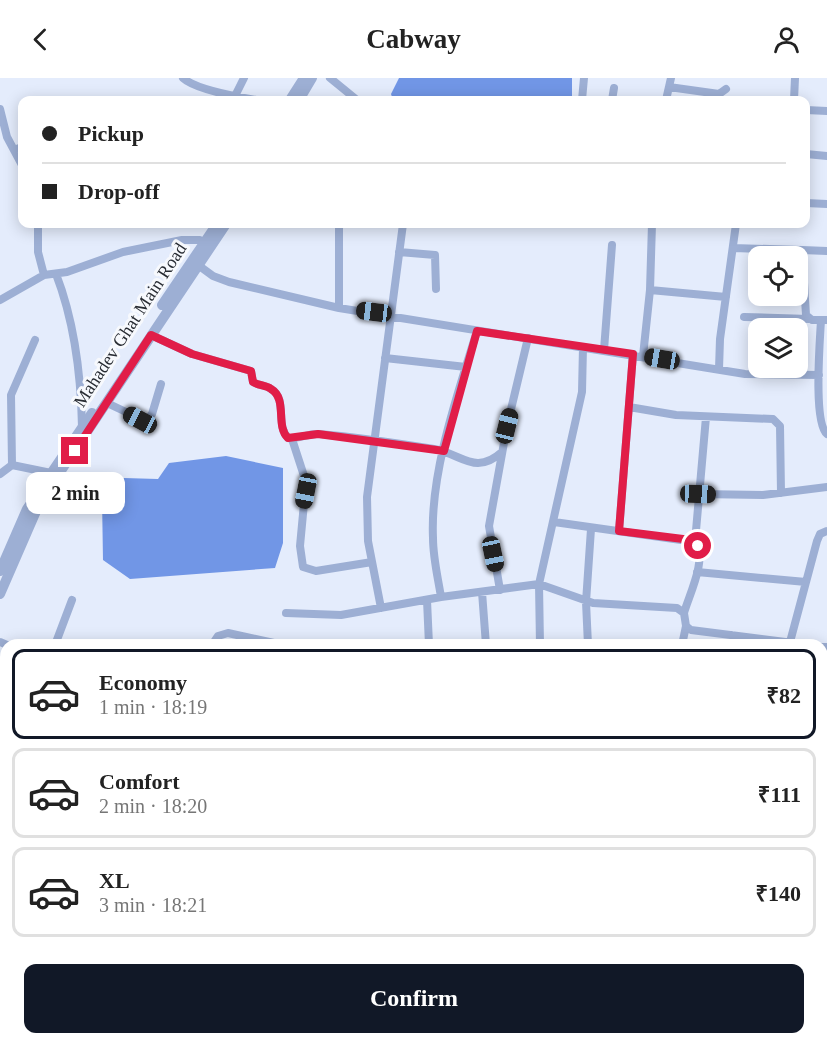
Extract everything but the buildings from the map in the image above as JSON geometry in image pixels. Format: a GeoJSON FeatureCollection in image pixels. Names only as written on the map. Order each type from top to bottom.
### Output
{"type":"FeatureCollection","features":[{"type":"Feature","properties":{"kind":"street"},"geometry":{"type":"LineString","coordinates":[[183,78],[188,82],[235,96],[244,78]]}},
{"type":"Feature","properties":{"kind":"street"},"geometry":{"type":"LineString","coordinates":[[293,96],[304,78]]}},
{"type":"Feature","properties":{"kind":"street"},"geometry":{"type":"LineString","coordinates":[[301,96],[312,78]]}},
{"type":"Feature","properties":{"kind":"street"},"geometry":{"type":"LineString","coordinates":[[330,78],[352,96]]}},
{"type":"Feature","properties":{"kind":"street"},"geometry":{"type":"LineString","coordinates":[[582,96],[584,78]]}},
{"type":"Feature","properties":{"kind":"street"},"geometry":{"type":"LineString","coordinates":[[794,96],[795,78]]}},
{"type":"Feature","properties":{"kind":"street"},"geometry":{"type":"LineString","coordinates":[[670,83],[719,94],[726,89]]}},
{"type":"Feature","properties":{"kind":"street"},"geometry":{"type":"LineString","coordinates":[[613,96],[614,88]]}},
{"type":"Feature","properties":{"kind":"street"},"geometry":{"type":"LineString","coordinates":[[0,109],[7,136],[18,148]]}},
{"type":"Feature","properties":{"kind":"street"},"geometry":{"type":"LineString","coordinates":[[810,110],[827,111]]}},
{"type":"Feature","properties":{"kind":"street"},"geometry":{"type":"LineString","coordinates":[[810,154],[827,156]]}},
{"type":"Feature","properties":{"kind":"street"},"geometry":{"type":"LineString","coordinates":[[810,203],[827,204]]}},
{"type":"Feature","properties":{"kind":"street"},"geometry":{"type":"LineString","coordinates":[[38,228],[38,252],[44,275]]}},
{"type":"Feature","properties":{"kind":"street","name":"Mahadev Ghat Main Road"},"geometry":{"type":"LineString","coordinates":[[0,571],[27,510],[208,244],[215,228]]}},
{"type":"Feature","properties":{"kind":"street"},"geometry":{"type":"LineString","coordinates":[[0,594],[40,502],[198,265],[208,244],[222,228]]}},
{"type":"Feature","properties":{"kind":"street"},"geometry":{"type":"LineString","coordinates":[[339,228],[339,308]]}},
{"type":"Feature","properties":{"kind":"street"},"geometry":{"type":"LineString","coordinates":[[381,608],[372,562],[366,509],[402,228]]}},
{"type":"Feature","properties":{"kind":"street"},"geometry":{"type":"LineString","coordinates":[[643,356],[650,290],[652,228]]}},
{"type":"Feature","properties":{"kind":"street"},"geometry":{"type":"LineString","coordinates":[[719,369],[736,228]]}},
{"type":"Feature","properties":{"kind":"street"},"geometry":{"type":"LineString","coordinates":[[0,300],[44,275],[56,274],[153,244],[193,239],[208,244]]}},
{"type":"Feature","properties":{"kind":"street"},"geometry":{"type":"LineString","coordinates":[[604,350],[612,244]]}},
{"type":"Feature","properties":{"kind":"street"},"geometry":{"type":"LineString","coordinates":[[733,248],[748,248]]}},
{"type":"Feature","properties":{"kind":"street"},"geometry":{"type":"LineString","coordinates":[[808,250],[827,251]]}},
{"type":"Feature","properties":{"kind":"street"},"geometry":{"type":"LineString","coordinates":[[399,252],[435,255],[436,289]]}},
{"type":"Feature","properties":{"kind":"street"},"geometry":{"type":"LineString","coordinates":[[198,265],[213,276],[229,282],[339,308],[745,374],[819,375]]}},
{"type":"Feature","properties":{"kind":"street"},"geometry":{"type":"LineString","coordinates":[[56,274],[69,314],[79,364],[82,427]]}},
{"type":"Feature","properties":{"kind":"street"},"geometry":{"type":"LineString","coordinates":[[650,290],[726,297]]}},
{"type":"Feature","properties":{"kind":"street"},"geometry":{"type":"LineString","coordinates":[[805,306],[806,315],[809,319]]}},
{"type":"Feature","properties":{"kind":"street"},"geometry":{"type":"LineString","coordinates":[[744,317],[824,320],[819,375],[822,425],[827,434]]}},
{"type":"Feature","properties":{"kind":"street"},"geometry":{"type":"LineString","coordinates":[[441,597],[433,537],[444,451],[477,331]]}},
{"type":"Feature","properties":{"kind":"street"},"geometry":{"type":"LineString","coordinates":[[151,335],[192,354],[251,371],[253,382],[272,389],[276,395],[282,430],[284,435],[292,439],[306,482],[300,546],[303,567],[316,570],[372,562]]}},
{"type":"Feature","properties":{"kind":"street"},"geometry":{"type":"LineString","coordinates":[[500,590],[489,526],[502,452],[528,339]]}},
{"type":"Feature","properties":{"kind":"street"},"geometry":{"type":"LineString","coordinates":[[12,465],[11,394],[35,340]]}},
{"type":"Feature","properties":{"kind":"street"},"geometry":{"type":"LineString","coordinates":[[540,639],[539,584],[582,392],[584,347]]}},
{"type":"Feature","properties":{"kind":"street"},"geometry":{"type":"LineString","coordinates":[[619,531],[633,354]]}},
{"type":"Feature","properties":{"kind":"street"},"geometry":{"type":"LineString","coordinates":[[385,358],[466,367]]}},
{"type":"Feature","properties":{"kind":"street"},"geometry":{"type":"LineString","coordinates":[[107,403],[146,421],[152,414],[160,384]]}},
{"type":"Feature","properties":{"kind":"street"},"geometry":{"type":"LineString","coordinates":[[629,407],[676,415],[768,417],[777,422],[781,439],[781,493]]}},
{"type":"Feature","properties":{"kind":"street"},"geometry":{"type":"LineString","coordinates":[[683,639],[686,626],[684,613],[697,572],[699,554],[694,542],[706,417]]}},
{"type":"Feature","properties":{"kind":"street"},"geometry":{"type":"LineString","coordinates":[[292,439],[307,433],[376,440],[444,451],[465,461],[480,464],[493,460],[502,452]]}},
{"type":"Feature","properties":{"kind":"street"},"geometry":{"type":"LineString","coordinates":[[0,474],[12,465],[51,473]]}},
{"type":"Feature","properties":{"kind":"street"},"geometry":{"type":"LineString","coordinates":[[698,494],[781,493],[827,487]]}},
{"type":"Feature","properties":{"kind":"street"},"geometry":{"type":"LineString","coordinates":[[554,522],[694,542]]}},
{"type":"Feature","properties":{"kind":"street"},"geometry":{"type":"LineString","coordinates":[[588,639],[586,602],[591,529]]}},
{"type":"Feature","properties":{"kind":"street"},"geometry":{"type":"LineString","coordinates":[[796,639],[806,582],[817,541],[820,534],[827,531]]}},
{"type":"Feature","properties":{"kind":"street"},"geometry":{"type":"LineString","coordinates":[[697,572],[806,582]]}},
{"type":"Feature","properties":{"kind":"street"},"geometry":{"type":"LineString","coordinates":[[286,613],[341,615],[441,597],[539,584],[586,602],[677,608],[684,613]]}},
{"type":"Feature","properties":{"kind":"street"},"geometry":{"type":"LineString","coordinates":[[482,592],[486,639]]}},
{"type":"Feature","properties":{"kind":"street"},"geometry":{"type":"LineString","coordinates":[[57,639],[72,600]]}},
{"type":"Feature","properties":{"kind":"street"},"geometry":{"type":"LineString","coordinates":[[428,600],[429,639]]}},
{"type":"Feature","properties":{"kind":"street"},"geometry":{"type":"LineString","coordinates":[[686,626],[699,631],[759,639]]}},
{"type":"Feature","properties":{"kind":"street"},"geometry":{"type":"LineString","coordinates":[[216,639],[228,633],[263,639]]}},
{"type":"Feature","properties":{"kind":"water"},"geometry":{"type":"Polygon","coordinates":[[[399,78],[572,78],[572,96],[392,96],[399,78]]]}},
{"type":"Feature","properties":{"kind":"water"},"geometry":{"type":"Polygon","coordinates":[[[226,456],[283,468],[283,543],[275,568],[130,579],[103,560],[102,498],[124,478],[158,479],[169,463],[226,456]]]}},
{"type":"Feature","properties":{"kind":"route"},"geometry":{"type":"LineString","coordinates":[[75,451],[151,335],[192,354],[249,369],[256,385],[272,389],[276,395],[281,408],[282,430],[288,438],[292,439],[307,433],[376,440],[444,451],[453,411],[477,331],[633,354],[619,531],[691,540],[698,546]]}}]}
